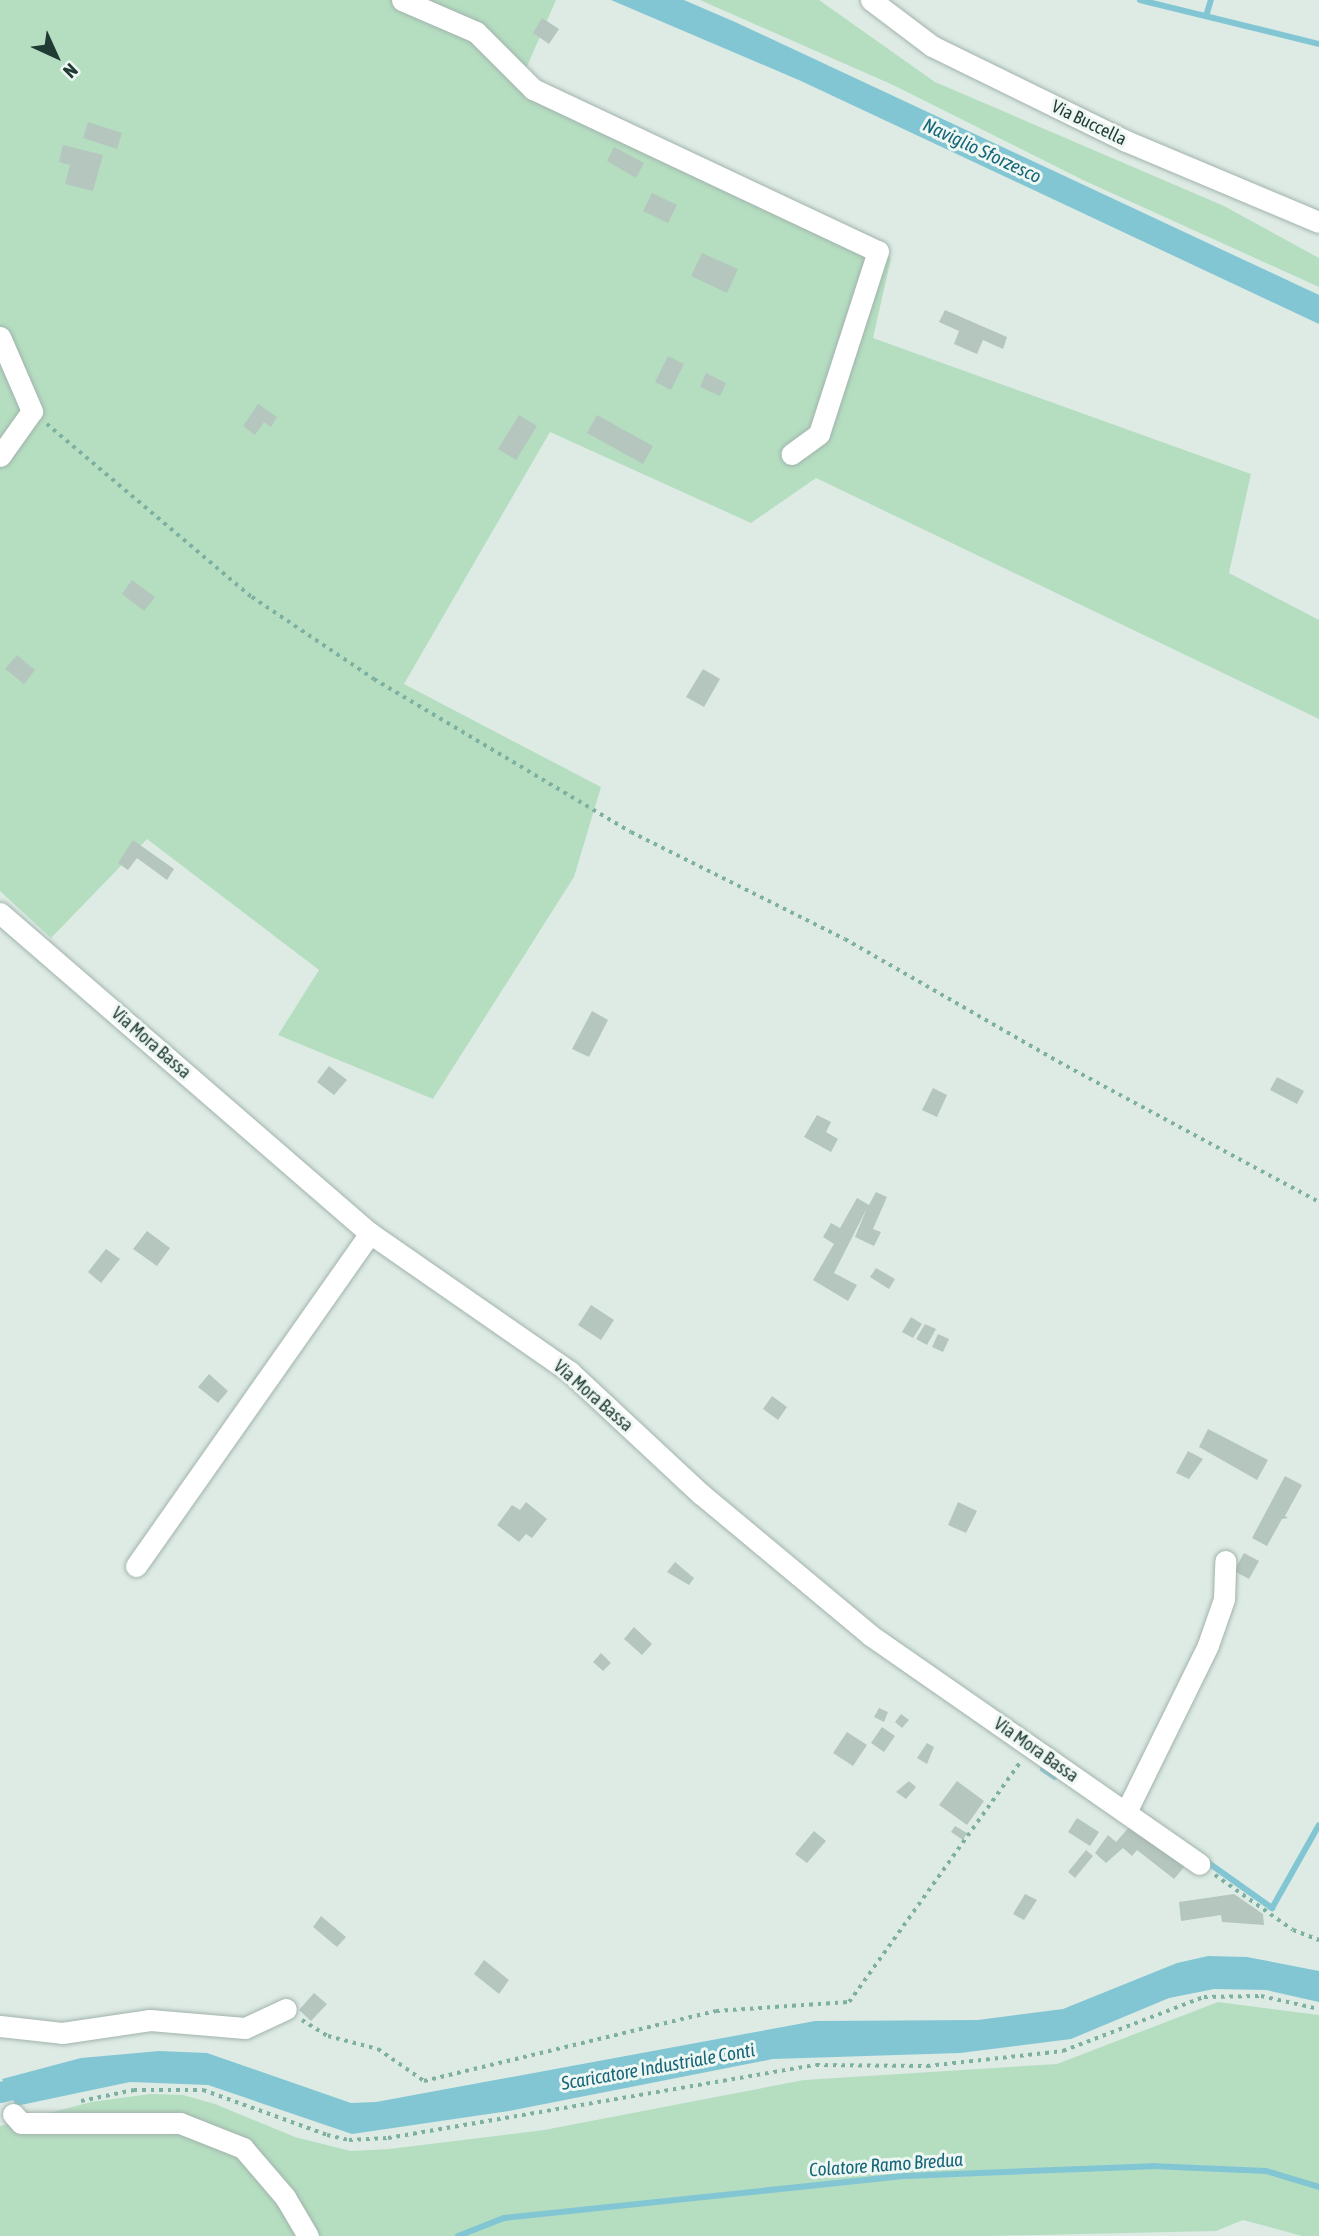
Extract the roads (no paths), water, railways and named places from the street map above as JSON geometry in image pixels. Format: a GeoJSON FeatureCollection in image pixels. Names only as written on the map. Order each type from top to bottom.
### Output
{"type":"FeatureCollection","features":[{"type":"Feature","properties":{"kind":"street"},"geometry":{"type":"LineString","coordinates":[[402,0],[476,32],[533,89],[878,251],[819,434],[791,454]]}},
{"type":"Feature","properties":{"kind":"street","name":"Via Buccella"},"geometry":{"type":"LineString","coordinates":[[871,0],[932,46],[1126,141],[1319,222]]}},
{"type":"Feature","properties":{"kind":"street"},"geometry":{"type":"LineString","coordinates":[[0,337],[32,411],[0,456]]}},
{"type":"Feature","properties":{"kind":"street","name":"Via Mora Bassa"},"geometry":{"type":"LineString","coordinates":[[0,913],[370,1233],[570,1372],[701,1494],[870,1634],[1199,1864]]}},
{"type":"Feature","properties":{"kind":"street"},"geometry":{"type":"LineString","coordinates":[[136,1566],[370,1233]]}},
{"type":"Feature","properties":{"kind":"street"},"geometry":{"type":"LineString","coordinates":[[1130,1815],[1208,1645],[1224,1599],[1225,1561]]}},
{"type":"Feature","properties":{"kind":"street"},"geometry":{"type":"LineString","coordinates":[[0,2026],[62,2033],[150,2020],[245,2028],[286,2010]]}},
{"type":"Feature","properties":{"kind":"street"},"geometry":{"type":"LineString","coordinates":[[13,2114],[21,2123],[180,2123],[243,2148],[285,2197],[308,2236]]}},
{"type":"Feature","properties":{"kind":"water","name":"Naviglio Sforzesco"},"geometry":{"type":"Polygon","coordinates":[[[611,0],[684,0],[735,22],[1319,295],[1319,324],[801,81],[611,0]]]}},
{"type":"Feature","properties":{"kind":"water"},"geometry":{"type":"Polygon","coordinates":[[[1208,1956],[1247,1957],[1319,1971],[1319,2002],[1266,1990],[1214,1989],[1169,1998],[1071,2039],[960,2053],[773,2059],[509,2111],[352,2134],[208,2085],[130,2082],[16,2106],[2,2079],[81,2058],[159,2051],[207,2053],[351,2103],[376,2102],[815,2021],[978,2020],[1063,2009],[1177,1963],[1208,1956]]]}},
{"type":"Feature","properties":{"kind":"waterway"},"geometry":{"type":"LineString","coordinates":[[1140,0],[1319,44]]}},
{"type":"Feature","properties":{"kind":"waterway"},"geometry":{"type":"LineString","coordinates":[[1206,16],[1211,0]]}},
{"type":"Feature","properties":{"kind":"waterway"},"geometry":{"type":"LineString","coordinates":[[1043,1769],[1055,1777]]}},
{"type":"Feature","properties":{"kind":"waterway"},"geometry":{"type":"LineString","coordinates":[[1203,1859],[1272,1908],[1319,1825]]}},
{"type":"Feature","properties":{"kind":"waterway","name":"Scaricatore Industriale Conti"},"geometry":{"type":"LineString","coordinates":[[0,2092],[33,2084]]}},
{"type":"Feature","properties":{"kind":"waterway","name":"Colatore Ramo Bredua"},"geometry":{"type":"LineString","coordinates":[[458,2236],[504,2218],[906,2176],[1152,2166],[1266,2171],[1319,2187]]}}]}
